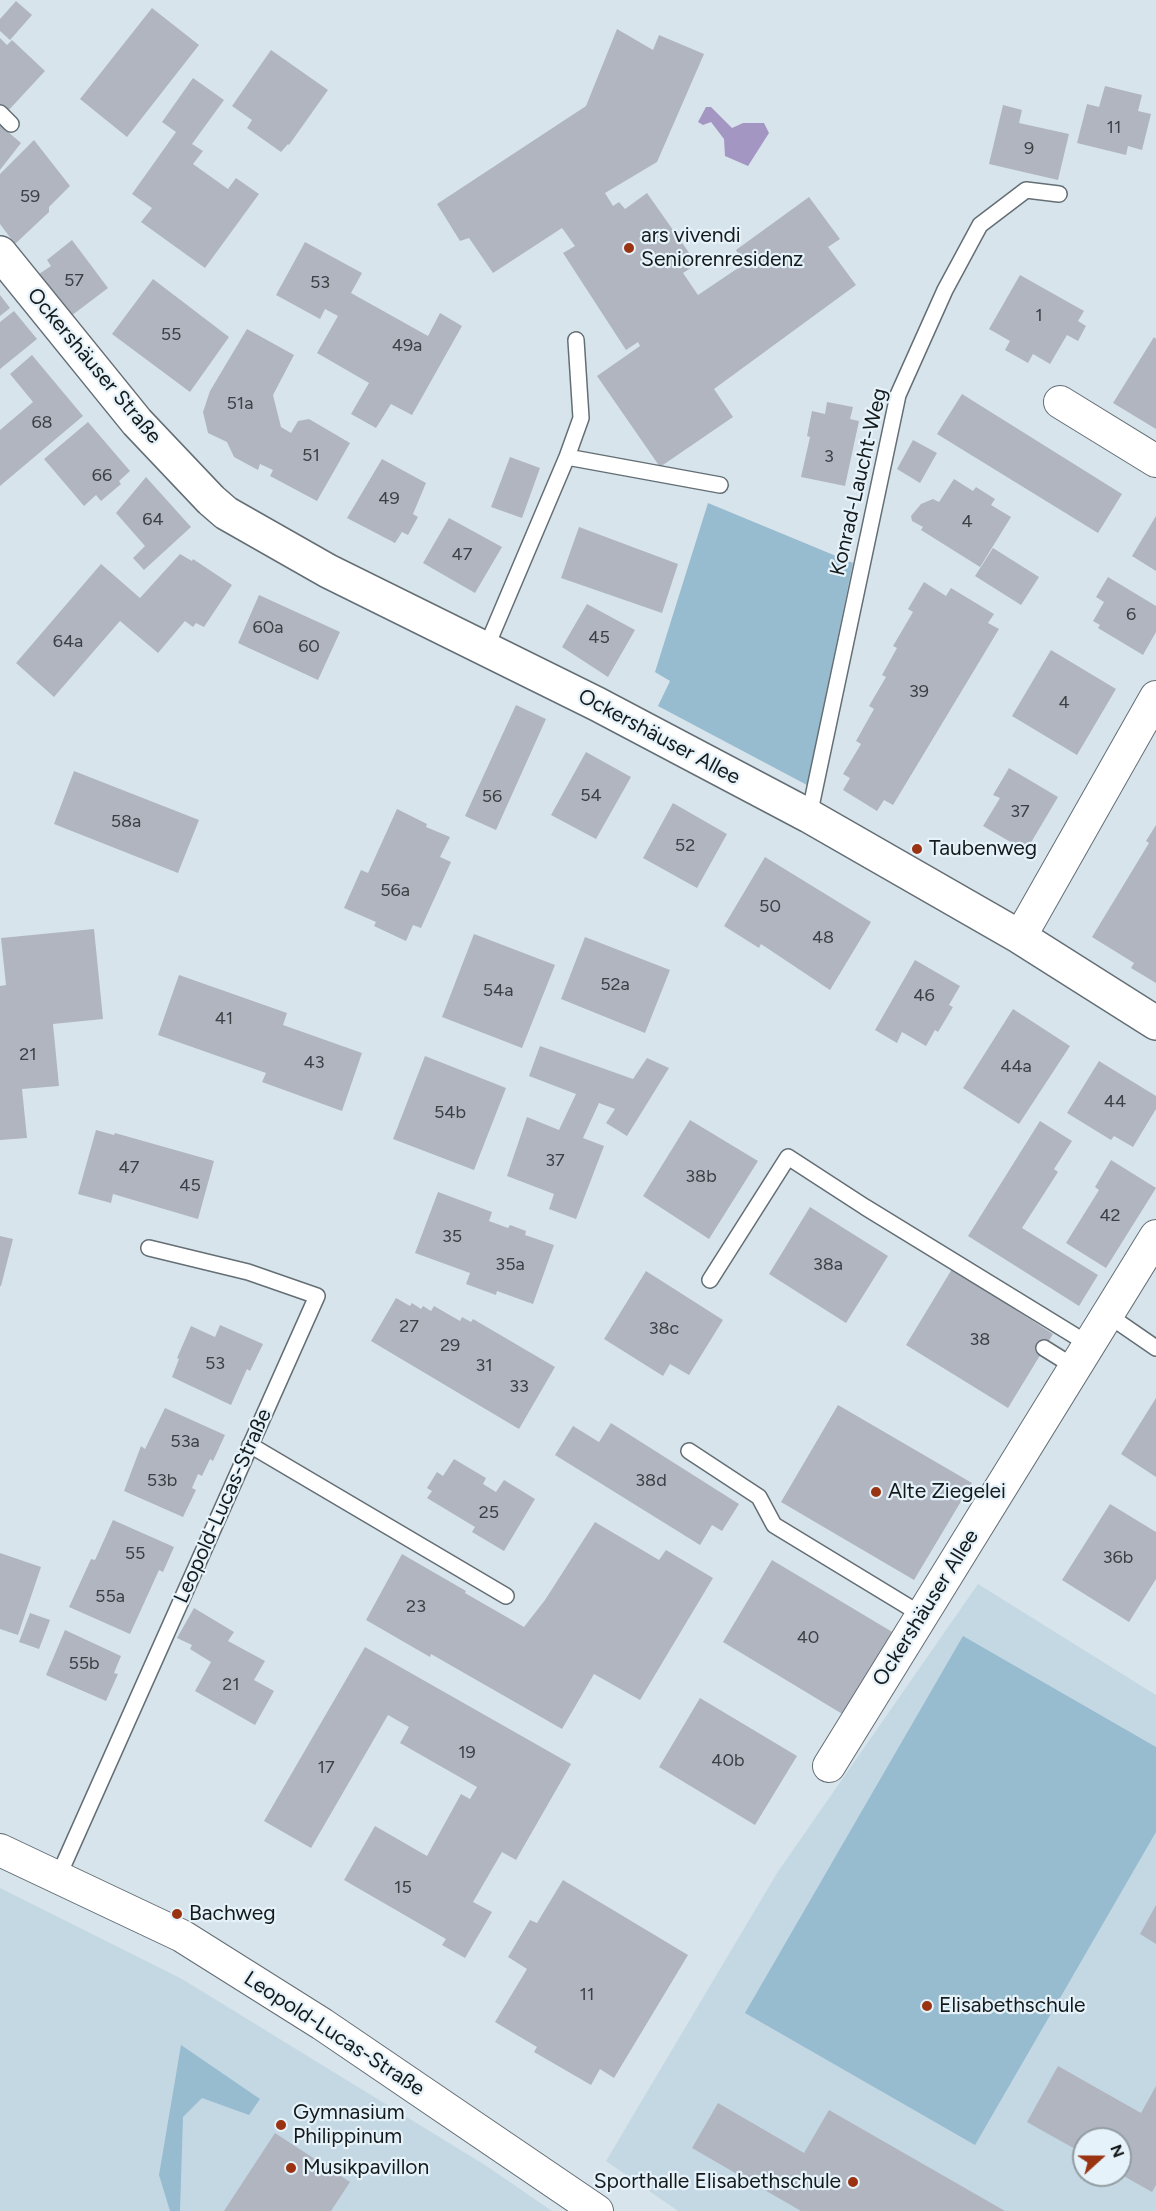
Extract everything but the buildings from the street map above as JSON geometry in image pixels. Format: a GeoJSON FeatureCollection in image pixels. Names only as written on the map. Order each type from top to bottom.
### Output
{"type":"FeatureCollection","features":[{"type":"Feature","properties":{"kind":"street","name":"Ockershäuser Straße"},"geometry":{"type":"LineString","coordinates":[[0,253],[137,422],[165,451]]}},
{"type":"Feature","properties":{"kind":"street"},"geometry":{"type":"LineString","coordinates":[[1060,402],[1156,461]]}},
{"type":"Feature","properties":{"kind":"street","name":"Ockershäuser Allee"},"geometry":{"type":"LineString","coordinates":[[165,451],[226,513],[328,571],[597,704],[809,816],[1020,937],[1156,1023]]}},
{"type":"Feature","properties":{"kind":"street"},"geometry":{"type":"LineString","coordinates":[[1020,937],[1156,696]]}},
{"type":"Feature","properties":{"kind":"street","name":"Ockershäuser Allee"},"geometry":{"type":"LineString","coordinates":[[829,1766],[1156,1236]]}},
{"type":"Feature","properties":{"kind":"street","name":"Leopold-Lucas-Straße"},"geometry":{"type":"LineString","coordinates":[[0,1850],[172,1930],[209,1952],[322,2024],[597,2211]]}},
{"type":"Feature","properties":{"kind":"lane","name":"Konrad-Laucht-Weg"},"geometry":{"type":"LineString","coordinates":[[809,816],[898,395],[945,290],[980,225],[1026,190],[1059,194]]}},
{"type":"Feature","properties":{"kind":"lane"},"geometry":{"type":"LineString","coordinates":[[486,648],[567,457],[581,418],[576,340]]}},
{"type":"Feature","properties":{"kind":"lane"},"geometry":{"type":"LineString","coordinates":[[567,457],[720,485]]}},
{"type":"Feature","properties":{"kind":"lane"},"geometry":{"type":"LineString","coordinates":[[710,1280],[788,1157],[1083,1356]]}},
{"type":"Feature","properties":{"kind":"lane","name":"Leopold-Lucas-Straße"},"geometry":{"type":"LineString","coordinates":[[58,1877],[317,1296],[248,1272],[149,1248]]}},
{"type":"Feature","properties":{"kind":"lane"},"geometry":{"type":"LineString","coordinates":[[1108,1315],[1156,1348]]}},
{"type":"Feature","properties":{"kind":"lane"},"geometry":{"type":"LineString","coordinates":[[1044,1348],[1083,1356]]}},
{"type":"Feature","properties":{"kind":"lane"},"geometry":{"type":"LineString","coordinates":[[250,1445],[506,1596]]}},
{"type":"Feature","properties":{"kind":"lane"},"geometry":{"type":"LineString","coordinates":[[689,1450],[759,1497],[774,1524],[922,1615]]}},
{"type":"Feature","properties":{"kind":"shaded area"},"geometry":{"type":"Polygon","coordinates":[[[706,107],[711,107],[732,128],[743,123],[764,123],[769,133],[748,166],[725,156],[724,139],[711,122],[703,125],[698,122],[706,107]]]}},
{"type":"Feature","properties":{"kind":"shaded area"},"geometry":{"type":"Polygon","coordinates":[[[708,503],[853,563],[807,785],[658,706],[670,681],[655,672],[708,503]]]}},
{"type":"Feature","properties":{"kind":"shaded area","name":"Elisabethschule"},"geometry":{"type":"Polygon","coordinates":[[[978,1584],[1156,1695],[1156,2211],[678,2211],[606,2161],[777,1873],[978,1584]]]}},
{"type":"Feature","properties":{"kind":"shaded area"},"geometry":{"type":"Polygon","coordinates":[[[963,1636],[1156,1747],[1156,1832],[975,2145],[745,2013],[963,1636]]]}},
{"type":"Feature","properties":{"kind":"shaded area"},"geometry":{"type":"Polygon","coordinates":[[[0,1888],[182,1979],[485,2165],[552,2211],[0,2211],[0,1888]]]}},
{"type":"Feature","properties":{"kind":"shaded area"},"geometry":{"type":"Polygon","coordinates":[[[181,2045],[260,2099],[249,2115],[202,2098],[183,2117],[180,2211],[170,2211],[159,2175],[181,2045]]]}},
{"type":"Feature","properties":{"kind":"place","name":"ars vivendi Seniorenresidenz"},"geometry":{"type":"Point","coordinates":[629,248]}},
{"type":"Feature","properties":{"kind":"place","name":"Taubenweg"},"geometry":{"type":"Point","coordinates":[917,849]}},
{"type":"Feature","properties":{"kind":"place","name":"Alte Ziegelei"},"geometry":{"type":"Point","coordinates":[876,1492]}},
{"type":"Feature","properties":{"kind":"place","name":"Bachweg"},"geometry":{"type":"Point","coordinates":[177,1914]}},
{"type":"Feature","properties":{"kind":"place","name":"Elisabethschule"},"geometry":{"type":"Point","coordinates":[927,2006]}},
{"type":"Feature","properties":{"kind":"place","name":"Gymnasium Philippinum"},"geometry":{"type":"Point","coordinates":[281,2125]}},
{"type":"Feature","properties":{"kind":"place","name":"Musikpavillon"},"geometry":{"type":"Point","coordinates":[291,2168]}},
{"type":"Feature","properties":{"kind":"place","name":"Sporthalle Elisabethschule"},"geometry":{"type":"Point","coordinates":[853,2182]}}]}
